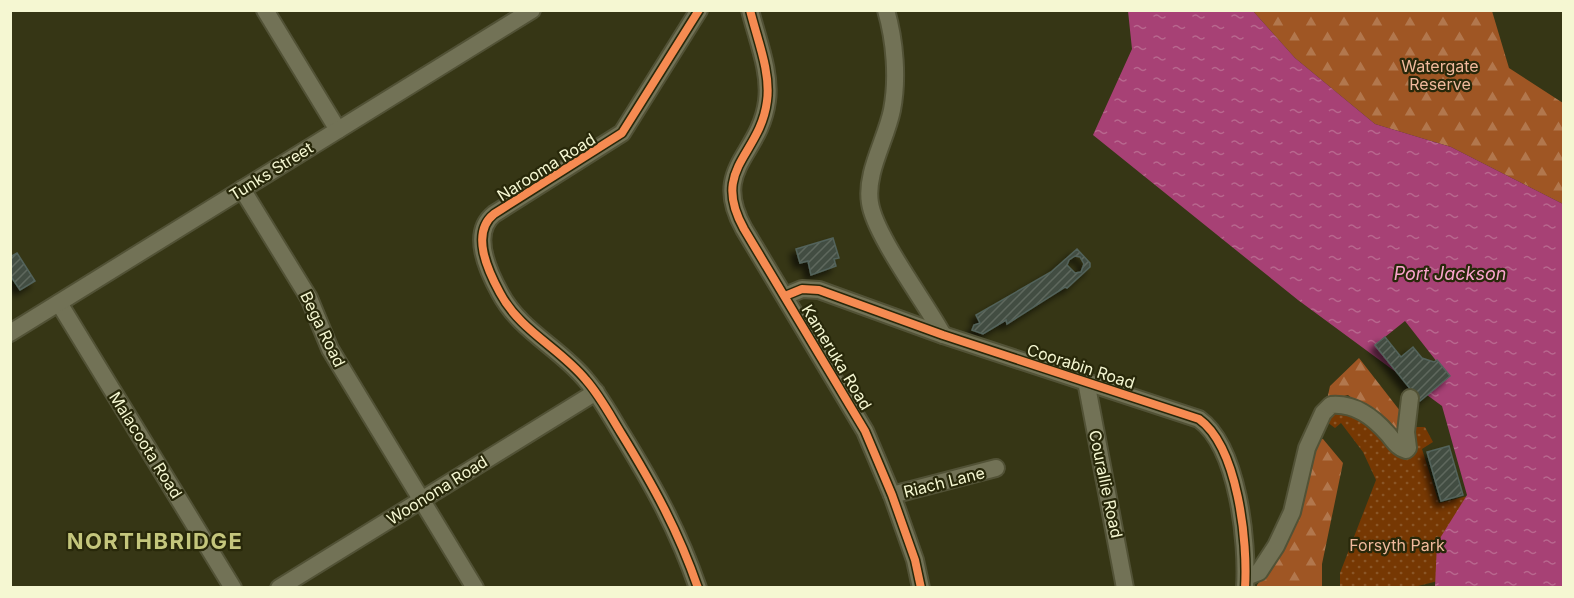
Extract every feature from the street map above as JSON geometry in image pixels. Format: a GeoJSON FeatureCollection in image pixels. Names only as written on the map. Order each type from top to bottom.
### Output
{"type":"FeatureCollection","features":[{"type":"Feature","properties":{"kind":"street"},"geometry":{"type":"LineString","coordinates":[[265,10],[338,130]]}},
{"type":"Feature","properties":{"kind":"street","name":"Tunks Street"},"geometry":{"type":"LineString","coordinates":[[10,333],[532,10]]}},
{"type":"Feature","properties":{"kind":"street","name":"Narooma Road"},"geometry":{"type":"LineString","coordinates":[[698,588],[682,540],[657,492],[596,392],[576,369],[540,340],[506,305],[486,259],[482,242],[483,230],[487,221],[494,214],[622,134],[699,10]]}},
{"type":"Feature","properties":{"kind":"street","name":"Kameruka Road"},"geometry":{"type":"LineString","coordinates":[[750,10],[766,76],[767,102],[759,127],[733,179],[731,202],[744,229],[865,431],[892,495],[915,560],[921,588]]}},
{"type":"Feature","properties":{"kind":"street"},"geometry":{"type":"LineString","coordinates":[[886,10],[894,53],[894,92],[892,111],[874,173],[870,202],[880,231],[944,335]]}},
{"type":"Feature","properties":{"kind":"street","name":"Bega Road"},"geometry":{"type":"LineString","coordinates":[[242,189],[309,298],[330,349],[475,588]]}},
{"type":"Feature","properties":{"kind":"street","name":"Coorabin Road"},"geometry":{"type":"LineString","coordinates":[[785,296],[802,289],[813,289],[944,335],[1191,416],[1211,430],[1224,452],[1234,488],[1243,536],[1245,582]]}},
{"type":"Feature","properties":{"kind":"street","name":"Malacoota Road"},"geometry":{"type":"LineString","coordinates":[[59,303],[233,588]]}},
{"type":"Feature","properties":{"kind":"street","name":"Courallie Road"},"geometry":{"type":"LineString","coordinates":[[1086,381],[1125,588]]}},
{"type":"Feature","properties":{"kind":"street","name":"Woonona Road"},"geometry":{"type":"LineString","coordinates":[[279,588],[596,392]]}},
{"type":"Feature","properties":{"kind":"street"},"geometry":{"type":"LineString","coordinates":[[1245,582],[1259,572],[1276,546],[1292,512],[1307,448],[1323,413],[1331,405],[1341,404],[1355,408],[1371,417],[1396,444],[1406,450],[1410,398]]}},
{"type":"Feature","properties":{"kind":"street","name":"Riach Lane"},"geometry":{"type":"LineString","coordinates":[[892,495],[996,468]]}},
{"type":"Feature","properties":{"kind":"green space","name":"Watergate Reserve"},"geometry":{"type":"Polygon","coordinates":[[[1253,11],[1492,11],[1509,68],[1563,103],[1563,204],[1451,147],[1375,124],[1295,58],[1253,11]]]}},
{"type":"Feature","properties":{"kind":"green space"},"geometry":{"type":"Polygon","coordinates":[[[1359,358],[1404,416],[1403,441],[1348,395],[1327,400],[1330,386],[1359,358]]]}},
{"type":"Feature","properties":{"kind":"green space","name":"Forsyth Park"},"geometry":{"type":"Polygon","coordinates":[[[1338,408],[1363,418],[1399,455],[1415,455],[1412,427],[1425,427],[1433,442],[1422,449],[1439,503],[1468,496],[1438,581],[1414,587],[1340,587],[1340,573],[1376,480],[1363,452],[1341,423],[1335,428],[1327,422],[1331,411],[1338,408]]]}},
{"type":"Feature","properties":{"kind":"green space"},"geometry":{"type":"Polygon","coordinates":[[[1323,439],[1343,463],[1322,564],[1322,587],[1257,588],[1279,555],[1296,523],[1304,500],[1315,440],[1323,439]]]}},
{"type":"Feature","properties":{"kind":"water","name":"Port Jackson"},"geometry":{"type":"Polygon","coordinates":[[[1128,11],[1253,11],[1295,58],[1375,124],[1451,147],[1563,204],[1563,587],[1435,587],[1437,543],[1467,495],[1442,406],[1298,300],[1093,135],[1132,49],[1128,11]]]}},
{"type":"Feature","properties":{"kind":"pier"},"geometry":{"type":"Polygon","coordinates":[[[1405,321],[1448,376],[1423,395],[1403,381],[1375,345],[1405,321]]]}},
{"type":"Feature","properties":{"kind":"building"},"geometry":{"type":"Polygon","coordinates":[[[833,238],[839,258],[834,259],[836,266],[811,275],[808,261],[800,263],[796,249],[833,238]]]}},
{"type":"Feature","properties":{"kind":"building"},"geometry":{"type":"Polygon","coordinates":[[[1077,249],[1090,263],[1090,267],[1067,288],[1065,287],[1007,324],[1006,320],[983,334],[972,330],[974,325],[980,323],[976,315],[1051,272],[1077,249]],[[1075,256],[1069,260],[1067,265],[1075,273],[1081,272],[1084,264],[1080,257],[1075,256]]]}},
{"type":"Feature","properties":{"kind":"building"},"geometry":{"type":"Polygon","coordinates":[[[17,253],[35,281],[20,290],[10,275],[10,257],[17,253]]]}},
{"type":"Feature","properties":{"kind":"building"},"geometry":{"type":"Polygon","coordinates":[[[1385,337],[1401,357],[1413,347],[1422,358],[1434,362],[1437,360],[1450,376],[1420,401],[1375,345],[1385,337]]]}},
{"type":"Feature","properties":{"kind":"building"},"geometry":{"type":"Polygon","coordinates":[[[1449,446],[1463,495],[1441,501],[1427,452],[1449,446]]]}},
{"type":"Feature","properties":{"kind":"cycle path"},"geometry":{"type":"LineString","coordinates":[[698,588],[664,508],[605,406],[576,369],[529,329],[508,306],[486,263],[482,242],[483,231],[494,214],[622,133],[699,10]]}},
{"type":"Feature","properties":{"kind":"cycle path"},"geometry":{"type":"LineString","coordinates":[[750,10],[763,56],[768,90],[763,120],[734,176],[732,191],[735,208],[744,229],[865,431],[892,495],[915,560],[921,588]]}},
{"type":"Feature","properties":{"kind":"cycle path"},"geometry":{"type":"LineString","coordinates":[[785,296],[802,289],[819,290],[943,335],[1199,419],[1212,432],[1223,451],[1238,497],[1245,546],[1245,588]]}},
{"type":"Feature","properties":{"kind":"district","name":"NORTHBRIDGE"},"geometry":{"type":"Point","coordinates":[155,541]}}]}
